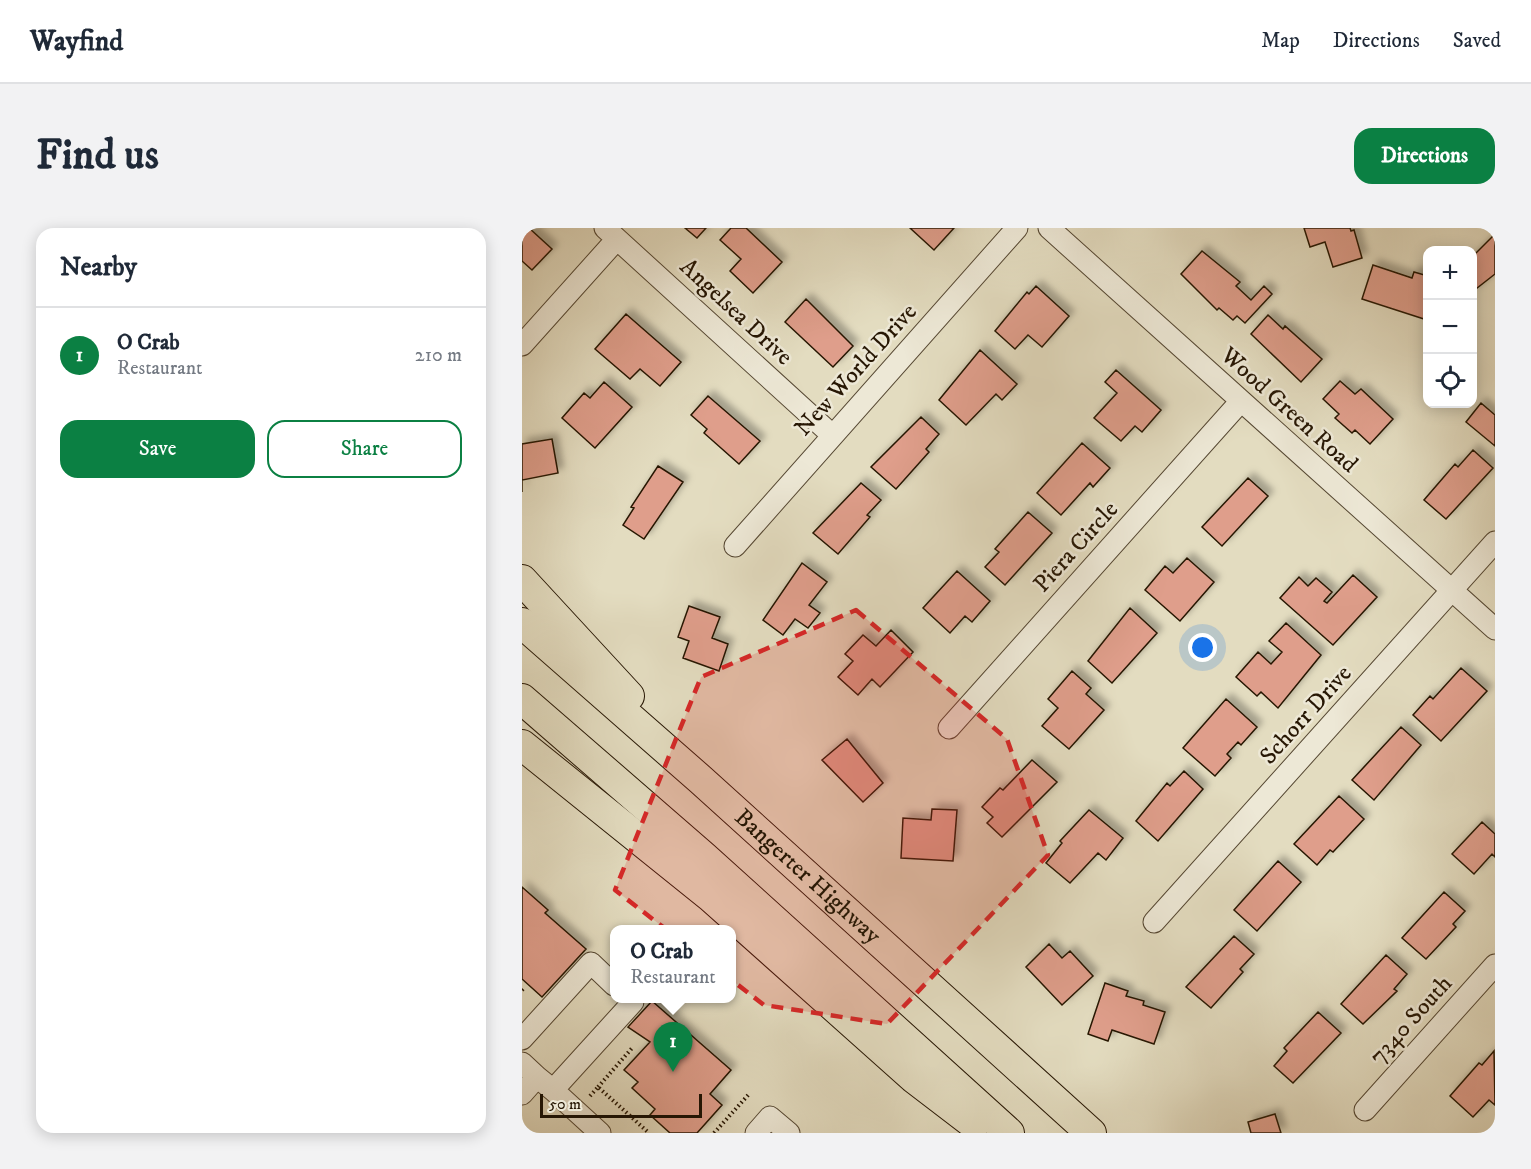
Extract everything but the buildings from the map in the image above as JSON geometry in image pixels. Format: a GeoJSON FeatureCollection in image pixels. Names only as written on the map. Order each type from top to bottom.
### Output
{"type":"FeatureCollection","features":[{"type":"Feature","properties":{"kind":"highway"},"geometry":{"type":"LineString","coordinates":[[522,580],[611,675],[701,780]]}},
{"type":"Feature","properties":{"kind":"highway","name":"Bangerter Highway"},"geometry":{"type":"LineString","coordinates":[[522,623],[701,780],[1091,1133]]}},
{"type":"Feature","properties":{"kind":"highway"},"geometry":{"type":"LineString","coordinates":[[522,699],[704,857],[1009,1133]]}},
{"type":"Feature","properties":{"kind":"highway"},"geometry":{"type":"LineString","coordinates":[[522,744],[711,897],[914,1078],[986,1133]]}},
{"type":"Feature","properties":{"kind":"street","name":"New World Drive"},"geometry":{"type":"LineString","coordinates":[[735,546],[1017,228]]}},
{"type":"Feature","properties":{"kind":"street","name":"Wood Green Road"},"geometry":{"type":"LineString","coordinates":[[1048,228],[1495,629]]}},
{"type":"Feature","properties":{"kind":"street","name":"Angelsea Drive"},"geometry":{"type":"LineString","coordinates":[[611,233],[832,435]]}},
{"type":"Feature","properties":{"kind":"street"},"geometry":{"type":"LineString","coordinates":[[522,345],[611,233]]}},
{"type":"Feature","properties":{"kind":"street","name":"Piera Circle"},"geometry":{"type":"LineString","coordinates":[[950,728],[1241,401]]}},
{"type":"Feature","properties":{"kind":"street","name":"Schorr Drive"},"geometry":{"type":"LineString","coordinates":[[1154,922],[1495,542]]}},
{"type":"Feature","properties":{"kind":"street"},"geometry":{"type":"LineString","coordinates":[[522,1039],[591,963],[610,980]]}},
{"type":"Feature","properties":{"kind":"street","name":"7340 South"},"geometry":{"type":"LineString","coordinates":[[1365,1110],[1495,965]]}},
{"type":"Feature","properties":{"kind":"street"},"geometry":{"type":"LineString","coordinates":[[522,1094],[537,1077],[632,1003]]}},
{"type":"Feature","properties":{"kind":"street"},"geometry":{"type":"LineString","coordinates":[[537,1077],[600,1133]]}},
{"type":"Feature","properties":{"kind":"street"},"geometry":{"type":"LineString","coordinates":[[756,1133],[771,1117],[789,1133]]}},
{"type":"Feature","properties":{"kind":"path"},"geometry":{"type":"LineString","coordinates":[[582,1090],[589,1096],[633,1047]]}},
{"type":"Feature","properties":{"kind":"path"},"geometry":{"type":"LineString","coordinates":[[598,1087],[649,1133]]}},
{"type":"Feature","properties":{"kind":"path"},"geometry":{"type":"LineString","coordinates":[[714,1133],[750,1093]]}},
{"type":"Feature","properties":{"kind":"highlighted area"},"geometry":{"type":"Polygon","coordinates":[[[856,610],[1007,739],[1048,855],[887,1024],[764,1005],[615,890],[701,677],[856,610]]]}},
{"type":"Feature","properties":{"kind":"place","name":"O Crab"},"geometry":{"type":"Point","coordinates":[673,1072]}}]}
